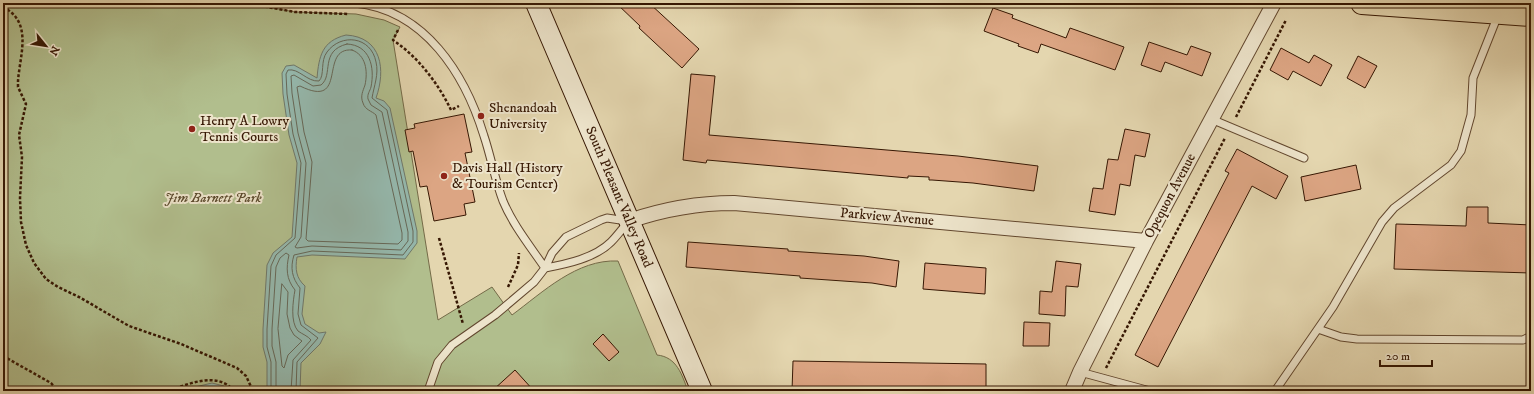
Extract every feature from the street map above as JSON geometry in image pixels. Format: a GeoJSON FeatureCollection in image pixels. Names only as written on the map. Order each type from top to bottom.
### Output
{"type":"FeatureCollection","features":[{"type":"Feature","properties":{"kind":"main road","name":"South Pleasant Valley Road"},"geometry":{"type":"LineString","coordinates":[[536,3],[702,391]]}},
{"type":"Feature","properties":{"kind":"main road"},"geometry":{"type":"LineString","coordinates":[[1362,3],[1428,5],[1531,16]]}},
{"type":"Feature","properties":{"kind":"street","name":"Opequon Avenue"},"geometry":{"type":"LineString","coordinates":[[1072,391],[1080,372],[1146,241],[1274,3]]}},
{"type":"Feature","properties":{"kind":"street","name":"Parkview Avenue"},"geometry":{"type":"LineString","coordinates":[[629,221],[681,206],[711,203],[1146,241]]}},
{"type":"Feature","properties":{"kind":"lane"},"geometry":{"type":"LineString","coordinates":[[355,3],[376,7],[404,18],[429,38],[443,54],[470,97],[484,136],[503,200],[510,215],[545,268]]}},
{"type":"Feature","properties":{"kind":"lane"},"geometry":{"type":"LineString","coordinates":[[1275,391],[1333,307],[1382,222],[1394,208],[1451,165],[1460,151],[1471,116],[1473,78],[1499,13]]}},
{"type":"Feature","properties":{"kind":"lane"},"geometry":{"type":"LineString","coordinates":[[1211,119],[1304,158]]}},
{"type":"Feature","properties":{"kind":"lane"},"geometry":{"type":"LineString","coordinates":[[428,391],[434,370],[444,353],[452,345],[512,302],[534,282],[545,268],[552,253],[566,237],[607,218],[629,221]]}},
{"type":"Feature","properties":{"kind":"lane"},"geometry":{"type":"LineString","coordinates":[[545,268],[564,264],[600,249],[611,242],[629,221]]}},
{"type":"Feature","properties":{"kind":"lane"},"geometry":{"type":"LineString","coordinates":[[1318,329],[1340,337],[1357,339],[1523,340],[1531,336]]}},
{"type":"Feature","properties":{"kind":"lane"},"geometry":{"type":"LineString","coordinates":[[1080,372],[1150,391]]}},
{"type":"Feature","properties":{"kind":"path"},"geometry":{"type":"LineString","coordinates":[[245,3],[289,11],[350,14]]}},
{"type":"Feature","properties":{"kind":"path"},"geometry":{"type":"LineString","coordinates":[[3,7],[16,15],[22,30],[18,87],[26,104],[19,135],[22,157],[20,198],[21,222],[26,245],[34,263],[46,279],[58,288],[79,297],[129,326],[181,344],[237,368],[246,376],[253,391]]}},
{"type":"Feature","properties":{"kind":"path"},"geometry":{"type":"LineString","coordinates":[[1101,378],[1286,20]]}},
{"type":"Feature","properties":{"kind":"path"},"geometry":{"type":"LineString","coordinates":[[394,25],[400,27],[393,40],[414,57],[426,72],[451,110],[461,106]]}},
{"type":"Feature","properties":{"kind":"path"},"geometry":{"type":"LineString","coordinates":[[439,238],[466,335]]}},
{"type":"Feature","properties":{"kind":"path"},"geometry":{"type":"LineString","coordinates":[[506,289],[518,265],[518,249]]}},
{"type":"Feature","properties":{"kind":"path"},"geometry":{"type":"LineString","coordinates":[[3,356],[51,383],[58,391]]}},
{"type":"Feature","properties":{"kind":"path"},"geometry":{"type":"LineString","coordinates":[[166,391],[209,380],[224,382],[234,391]]}},
{"type":"Feature","properties":{"kind":"green space","name":"Jim Barnett Park"},"geometry":{"type":"Polygon","coordinates":[[[3,3],[245,3],[295,12],[356,14],[384,20],[400,27],[393,40],[438,320],[492,287],[512,315],[548,287],[575,271],[588,265],[618,261],[657,355],[664,356],[674,363],[681,373],[688,391],[3,391],[3,3]]]}},
{"type":"Feature","properties":{"kind":"water"},"geometry":{"type":"Polygon","coordinates":[[[346,35],[358,37],[367,42],[374,48],[378,57],[381,77],[376,98],[384,101],[390,108],[417,231],[417,243],[405,259],[312,255],[297,257],[297,273],[305,286],[302,314],[305,324],[319,333],[326,332],[320,344],[301,363],[300,391],[267,391],[267,362],[263,347],[263,329],[267,265],[273,253],[292,237],[297,163],[289,135],[283,94],[282,73],[286,66],[294,65],[317,78],[323,50],[332,41],[346,35]]]}},
{"type":"Feature","properties":{"kind":"water"},"geometry":{"type":"Polygon","coordinates":[[[212,383],[224,386],[229,391],[178,391],[212,383]]]}},
{"type":"Feature","properties":{"kind":"building"},"geometry":{"type":"Polygon","coordinates":[[[616,3],[649,3],[699,49],[682,68],[639,28],[640,26],[616,3]]]}},
{"type":"Feature","properties":{"kind":"building"},"geometry":{"type":"Polygon","coordinates":[[[993,8],[1013,15],[1012,18],[1066,38],[1070,28],[1124,47],[1115,70],[1041,44],[1038,53],[984,31],[993,8]]]}},
{"type":"Feature","properties":{"kind":"building"},"geometry":{"type":"Polygon","coordinates":[[[1149,42],[1187,55],[1191,46],[1211,53],[1202,76],[1165,62],[1161,72],[1141,65],[1149,42]]]}},
{"type":"Feature","properties":{"kind":"building"},"geometry":{"type":"Polygon","coordinates":[[[1281,48],[1309,63],[1314,55],[1332,65],[1321,86],[1293,71],[1288,80],[1270,70],[1281,48]]]}},
{"type":"Feature","properties":{"kind":"building"},"geometry":{"type":"Polygon","coordinates":[[[1358,56],[1377,66],[1365,88],[1347,78],[1358,56]]]}},
{"type":"Feature","properties":{"kind":"building"},"geometry":{"type":"Polygon","coordinates":[[[691,74],[715,76],[709,135],[958,156],[1038,166],[1034,191],[973,183],[929,180],[929,177],[908,176],[908,178],[707,160],[706,163],[683,160],[691,74]]]}},
{"type":"Feature","properties":{"kind":"building","name":"Davis Hall (History & Tourism Center)"},"geometry":{"type":"Polygon","coordinates":[[[464,114],[472,152],[465,153],[475,202],[464,204],[466,215],[434,221],[427,186],[420,187],[413,151],[409,152],[405,130],[415,128],[414,124],[464,114]]]}},
{"type":"Feature","properties":{"kind":"building"},"geometry":{"type":"Polygon","coordinates":[[[1125,129],[1150,134],[1145,157],[1135,155],[1130,186],[1120,184],[1115,215],[1089,211],[1093,188],[1103,189],[1108,159],[1118,160],[1125,129]]]}},
{"type":"Feature","properties":{"kind":"building"},"geometry":{"type":"Polygon","coordinates":[[[1237,149],[1288,176],[1276,199],[1252,186],[1158,367],[1135,355],[1229,173],[1225,171],[1237,149]]]}},
{"type":"Feature","properties":{"kind":"building"},"geometry":{"type":"Polygon","coordinates":[[[1356,165],[1361,189],[1305,201],[1301,177],[1356,165]]]}},
{"type":"Feature","properties":{"kind":"building"},"geometry":{"type":"Polygon","coordinates":[[[1467,207],[1488,207],[1488,223],[1531,225],[1531,273],[1394,269],[1396,224],[1466,226],[1467,207]]]}},
{"type":"Feature","properties":{"kind":"building"},"geometry":{"type":"Polygon","coordinates":[[[688,242],[788,249],[788,251],[864,256],[899,261],[896,287],[872,283],[800,278],[800,276],[686,267],[688,242]]]}},
{"type":"Feature","properties":{"kind":"building"},"geometry":{"type":"Polygon","coordinates":[[[1056,261],[1081,264],[1078,287],[1066,286],[1065,316],[1039,314],[1040,291],[1052,292],[1056,261]]]}},
{"type":"Feature","properties":{"kind":"building"},"geometry":{"type":"Polygon","coordinates":[[[925,263],[986,268],[985,294],[923,289],[925,263]]]}},
{"type":"Feature","properties":{"kind":"building"},"geometry":{"type":"Polygon","coordinates":[[[1024,322],[1050,323],[1049,346],[1023,346],[1024,322]]]}},
{"type":"Feature","properties":{"kind":"building"},"geometry":{"type":"Polygon","coordinates":[[[603,334],[619,352],[609,361],[593,344],[603,334]]]}},
{"type":"Feature","properties":{"kind":"building"},"geometry":{"type":"Polygon","coordinates":[[[793,361],[986,364],[986,391],[792,391],[793,361]]]}},
{"type":"Feature","properties":{"kind":"building"},"geometry":{"type":"Polygon","coordinates":[[[515,370],[534,391],[492,391],[515,370]]]}},
{"type":"Feature","properties":{"kind":"place","name":"Shenandoah University"},"geometry":{"type":"Point","coordinates":[481,116]}},
{"type":"Feature","properties":{"kind":"place","name":"Henry A Lowry Tennis Courts"},"geometry":{"type":"Point","coordinates":[192,129]}},
{"type":"Feature","properties":{"kind":"place","name":"Davis Hall (History & Tourism Center)"},"geometry":{"type":"Point","coordinates":[444,176]}}]}
